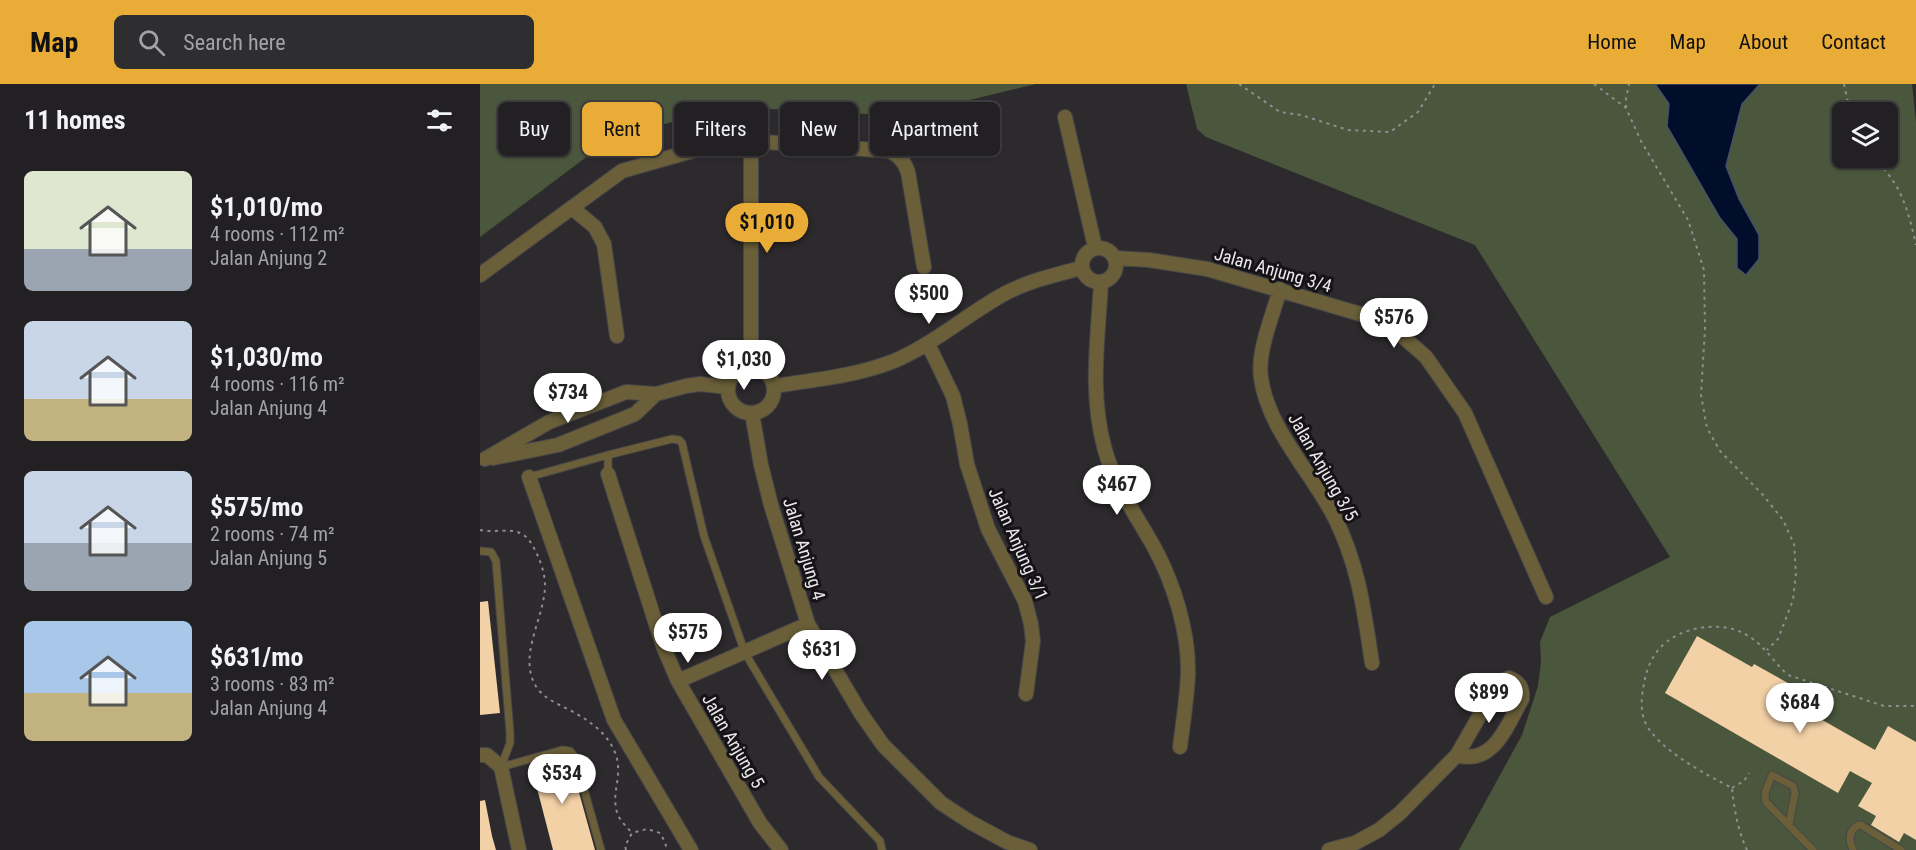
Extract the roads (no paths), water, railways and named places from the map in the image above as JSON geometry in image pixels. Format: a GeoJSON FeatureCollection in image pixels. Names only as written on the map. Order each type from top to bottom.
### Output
{"type":"FeatureCollection","features":[{"type":"Feature","properties":{"kind":"street"},"geometry":{"type":"LineString","coordinates":[[1065,117],[1095,248]]}},
{"type":"Feature","properties":{"kind":"street"},"geometry":{"type":"LineString","coordinates":[[768,142],[890,151],[898,156],[904,161],[908,172],[924,267]]}},
{"type":"Feature","properties":{"kind":"street"},"geometry":{"type":"LineString","coordinates":[[480,275],[622,171],[674,156]]}},
{"type":"Feature","properties":{"kind":"street"},"geometry":{"type":"LineString","coordinates":[[751,156],[751,367]]}},
{"type":"Feature","properties":{"kind":"street"},"geometry":{"type":"LineString","coordinates":[[572,208],[595,227],[604,244],[617,336]]}},
{"type":"Feature","properties":{"kind":"street"},"geometry":{"type":"LineString","coordinates":[[1095,248],[1107,249],[1115,258],[1115,271],[1107,280],[1101,282],[1088,279],[1081,268],[1081,262],[1086,253],[1095,248]]}},
{"type":"Feature","properties":{"kind":"street","name":"Jalan Anjung 3/4"},"geometry":{"type":"LineString","coordinates":[[1115,258],[1149,260],[1207,269],[1374,318],[1401,334],[1426,357],[1465,413],[1546,597]]}},
{"type":"Feature","properties":{"kind":"street"},"geometry":{"type":"LineString","coordinates":[[774,386],[844,376],[893,361],[928,345],[1004,294],[1028,282],[1081,268]]}},
{"type":"Feature","properties":{"kind":"street"},"geometry":{"type":"LineString","coordinates":[[1101,282],[1095,387],[1098,418],[1106,452],[1121,491],[1167,574],[1178,609],[1186,644],[1188,674],[1180,747]]}},
{"type":"Feature","properties":{"kind":"street","name":"Jalan Anjung 3/5"},"geometry":{"type":"LineString","coordinates":[[1280,289],[1261,356],[1260,377],[1266,401],[1275,422],[1335,518],[1348,546],[1360,583],[1372,663]]}},
{"type":"Feature","properties":{"kind":"street","name":"Jalan Anjung 3/1"},"geometry":{"type":"LineString","coordinates":[[928,345],[953,396],[967,464],[988,529],[1025,601],[1033,641],[1026,694]]}},
{"type":"Feature","properties":{"kind":"street"},"geometry":{"type":"LineString","coordinates":[[751,367],[766,372],[774,386],[769,405],[752,413],[742,411],[734,405],[729,397],[728,387],[736,372],[751,367]]}},
{"type":"Feature","properties":{"kind":"street"},"geometry":{"type":"LineString","coordinates":[[483,460],[549,422],[626,392],[656,394],[700,384],[728,387]]}},
{"type":"Feature","properties":{"kind":"street"},"geometry":{"type":"LineString","coordinates":[[483,460],[558,445],[634,414],[656,394]]}},
{"type":"Feature","properties":{"kind":"street","name":"Jalan Anjung 4"},"geometry":{"type":"LineString","coordinates":[[752,413],[771,506],[808,624],[860,712],[883,745],[941,803],[1007,842],[1030,850]]}},
{"type":"Feature","properties":{"kind":"street","name":"Jalan Anjung 5"},"geometry":{"type":"LineString","coordinates":[[608,474],[663,646],[678,681],[760,823],[781,850]]}},
{"type":"Feature","properties":{"kind":"street"},"geometry":{"type":"LineString","coordinates":[[529,477],[614,720],[691,850]]}},
{"type":"Feature","properties":{"kind":"street"},"geometry":{"type":"LineString","coordinates":[[678,681],[808,624]]}},
{"type":"Feature","properties":{"kind":"street"},"geometry":{"type":"LineString","coordinates":[[1329,850],[1355,843],[1379,830],[1400,813],[1457,755],[1499,682],[1509,678],[1520,684],[1523,691],[1522,699],[1494,747],[1477,758],[1457,755]]}},
{"type":"Feature","properties":{"kind":"street"},"geometry":{"type":"LineString","coordinates":[[480,755],[488,755],[501,767],[519,850]]}},
{"type":"Feature","properties":{"kind":"lane"},"geometry":{"type":"LineString","coordinates":[[529,477],[672,439],[682,443],[704,536],[745,653],[819,777],[880,840],[882,850]]}},
{"type":"Feature","properties":{"kind":"lane"},"geometry":{"type":"LineString","coordinates":[[608,455],[608,474]]}},
{"type":"Feature","properties":{"kind":"lane"},"geometry":{"type":"LineString","coordinates":[[480,551],[491,552],[496,561],[510,734],[510,743],[501,767]]}},
{"type":"Feature","properties":{"kind":"lane"},"geometry":{"type":"LineString","coordinates":[[501,767],[562,750],[570,751],[575,757],[601,850]]}},
{"type":"Feature","properties":{"kind":"lane"},"geometry":{"type":"LineString","coordinates":[[1789,825],[1795,793],[1793,786],[1772,775],[1765,793],[1766,802],[1789,825],[1814,850]]}},
{"type":"Feature","properties":{"kind":"lane"},"geometry":{"type":"LineString","coordinates":[[1853,850],[1850,839],[1858,825],[1901,850]]}},
{"type":"Feature","properties":{"kind":"water"},"geometry":{"type":"Polygon","coordinates":[[[1655,84],[1760,84],[1742,104],[1726,166],[1739,199],[1759,235],[1759,259],[1746,275],[1737,268],[1737,239],[1720,218],[1667,126],[1669,104],[1655,84]]]}}]}
